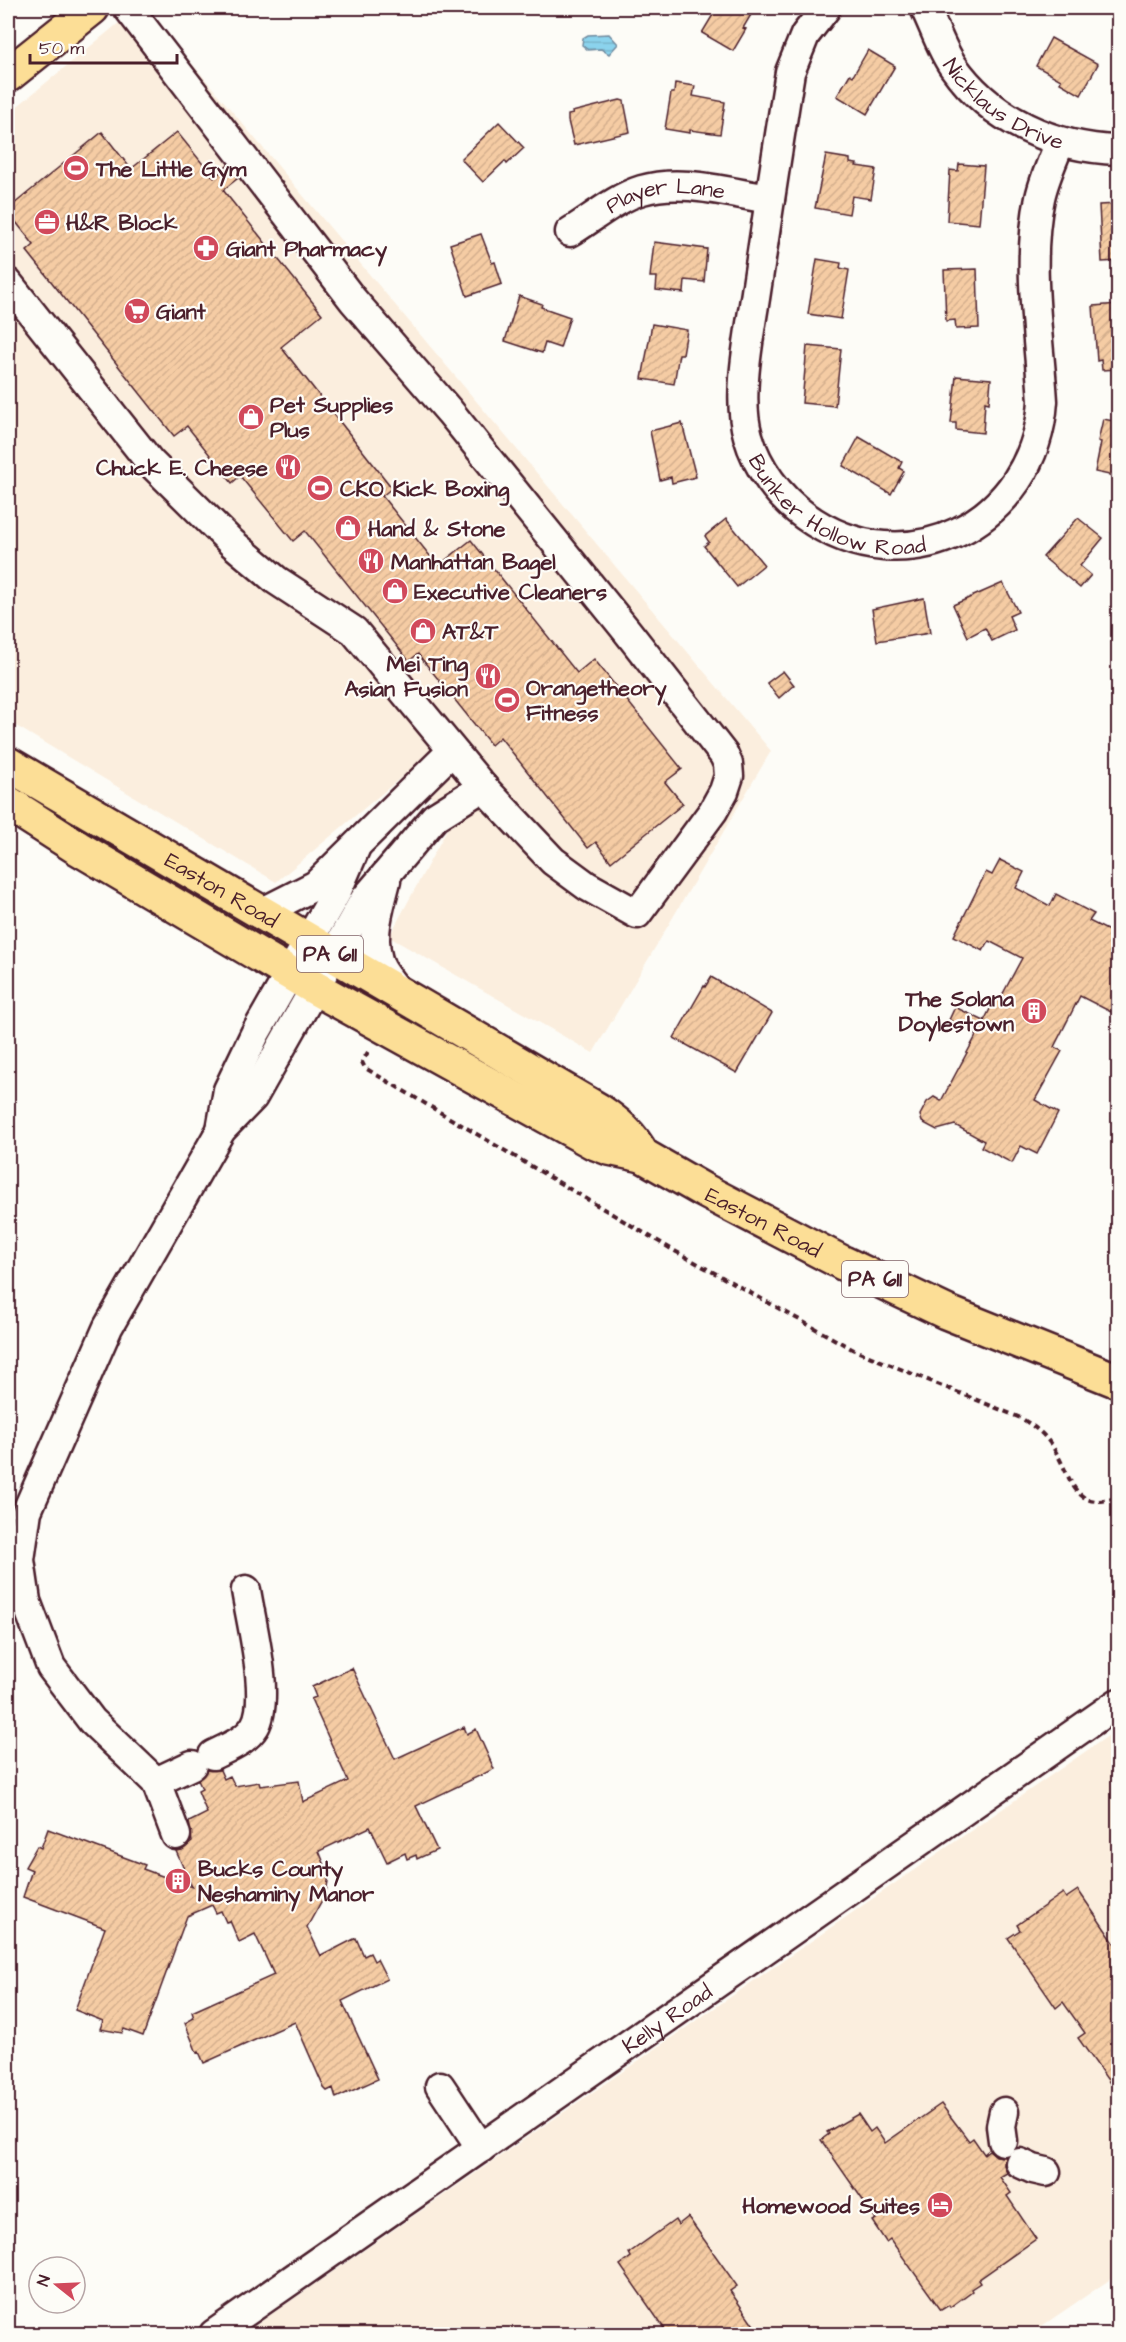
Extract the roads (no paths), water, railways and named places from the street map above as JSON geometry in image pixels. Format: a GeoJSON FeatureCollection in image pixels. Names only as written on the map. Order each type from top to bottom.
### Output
{"type":"FeatureCollection","features":[{"type":"Feature","properties":{"kind":"main road"},"geometry":{"type":"LineString","coordinates":[[8,75],[92,8]]}},
{"type":"Feature","properties":{"kind":"main road","name":"Easton Road"},"geometry":{"type":"LineString","coordinates":[[8,764],[607,1116],[636,1143],[642,1155]]}},
{"type":"Feature","properties":{"kind":"main road","name":"Easton Road"},"geometry":{"type":"LineString","coordinates":[[8,803],[78,848],[302,981],[593,1142],[642,1155],[832,1258],[915,1298],[1044,1353],[1119,1381]]}},
{"type":"Feature","properties":{"kind":"street"},"geometry":{"type":"LineString","coordinates":[[8,286],[150,462],[232,543],[276,580],[354,631],[483,787],[553,861],[587,886],[637,914],[713,811],[729,776],[728,764],[709,736],[546,530],[450,412],[353,300],[128,8]]}},
{"type":"Feature","properties":{"kind":"street","name":"Bunker Hollow Road"},"geometry":{"type":"LineString","coordinates":[[826,8],[805,35],[790,72],[751,325],[744,396],[744,417],[748,436],[760,465],[780,494],[795,509],[820,527],[840,537],[866,544],[887,547],[928,543],[967,527],[1000,503],[1016,484],[1031,459],[1042,420],[1043,401],[1034,264],[1035,228],[1042,189],[1060,142]]}},
{"type":"Feature","properties":{"kind":"street","name":"Nicklaus Drive"},"geometry":{"type":"LineString","coordinates":[[925,8],[952,64],[971,87],[993,107],[1017,124],[1060,142],[1096,149],[1119,150]]}},
{"type":"Feature","properties":{"kind":"street","name":"Player Lane"},"geometry":{"type":"LineString","coordinates":[[570,232],[622,200],[640,191],[660,186],[680,185],[770,200]]}},
{"type":"Feature","properties":{"kind":"street"},"geometry":{"type":"LineString","coordinates":[[261,913],[316,885],[452,751]]}},
{"type":"Feature","properties":{"kind":"street"},"geometry":{"type":"LineString","coordinates":[[320,948],[388,874],[412,842],[435,817],[483,787]]}},
{"type":"Feature","properties":{"kind":"street"},"geometry":{"type":"LineString","coordinates":[[176,1836],[156,1782],[92,1721],[51,1667],[26,1602],[20,1560],[17,1509],[108,1327],[221,1130],[228,1090],[255,1034],[302,981],[320,948],[336,893],[355,849]]}},
{"type":"Feature","properties":{"kind":"street"},"geometry":{"type":"LineString","coordinates":[[388,874],[374,930],[376,948],[381,968],[402,996]]}},
{"type":"Feature","properties":{"kind":"street"},"geometry":{"type":"LineString","coordinates":[[156,1782],[238,1742],[254,1728],[261,1710],[262,1688],[246,1590]]}},
{"type":"Feature","properties":{"kind":"street","name":"Kelly Road"},"geometry":{"type":"LineString","coordinates":[[214,2334],[1119,1703]]}},
{"type":"Feature","properties":{"kind":"street"},"geometry":{"type":"LineString","coordinates":[[440,2086],[481,2148]]}},
{"type":"Feature","properties":{"kind":"street"},"geometry":{"type":"LineString","coordinates":[[1003,2141],[1001,2126],[1004,2112]]}},
{"type":"Feature","properties":{"kind":"water"},"geometry":{"type":"Polygon","coordinates":[[[609,34],[618,44],[609,54],[601,49],[588,50],[582,45],[583,38],[588,35],[609,34]]]}},
{"type":"Feature","properties":{"kind":"place","name":"The Little Gym"},"geometry":{"type":"Point","coordinates":[76,168]}},
{"type":"Feature","properties":{"kind":"place","name":"H&R Block"},"geometry":{"type":"Point","coordinates":[47,222]}},
{"type":"Feature","properties":{"kind":"place","name":"Giant Pharmacy"},"geometry":{"type":"Point","coordinates":[206,248]}},
{"type":"Feature","properties":{"kind":"place","name":"Giant"},"geometry":{"type":"Point","coordinates":[137,311]}},
{"type":"Feature","properties":{"kind":"place","name":"Pet Supplies Plus"},"geometry":{"type":"Point","coordinates":[251,417]}},
{"type":"Feature","properties":{"kind":"place","name":"Chuck E. Cheese"},"geometry":{"type":"Point","coordinates":[288,467]}},
{"type":"Feature","properties":{"kind":"place","name":"CKO Kick Boxing"},"geometry":{"type":"Point","coordinates":[320,488]}},
{"type":"Feature","properties":{"kind":"place","name":"Hand & Stone"},"geometry":{"type":"Point","coordinates":[348,528]}},
{"type":"Feature","properties":{"kind":"place","name":"Manhattan Bagel"},"geometry":{"type":"Point","coordinates":[371,561]}},
{"type":"Feature","properties":{"kind":"place","name":"Executive Cleaners"},"geometry":{"type":"Point","coordinates":[395,591]}},
{"type":"Feature","properties":{"kind":"place","name":"AT&T"},"geometry":{"type":"Point","coordinates":[423,631]}},
{"type":"Feature","properties":{"kind":"place","name":"Mei Ting Asian Fusion"},"geometry":{"type":"Point","coordinates":[488,676]}},
{"type":"Feature","properties":{"kind":"place","name":"Orangetheory Fitness"},"geometry":{"type":"Point","coordinates":[507,700]}},
{"type":"Feature","properties":{"kind":"place","name":"The Solana Doylestown"},"geometry":{"type":"Point","coordinates":[1034,1011]}},
{"type":"Feature","properties":{"kind":"place","name":"Bucks County Neshaminy Manor"},"geometry":{"type":"Point","coordinates":[178,1881]}},
{"type":"Feature","properties":{"kind":"place","name":"Homewood Suites"},"geometry":{"type":"Point","coordinates":[940,2205]}}]}
